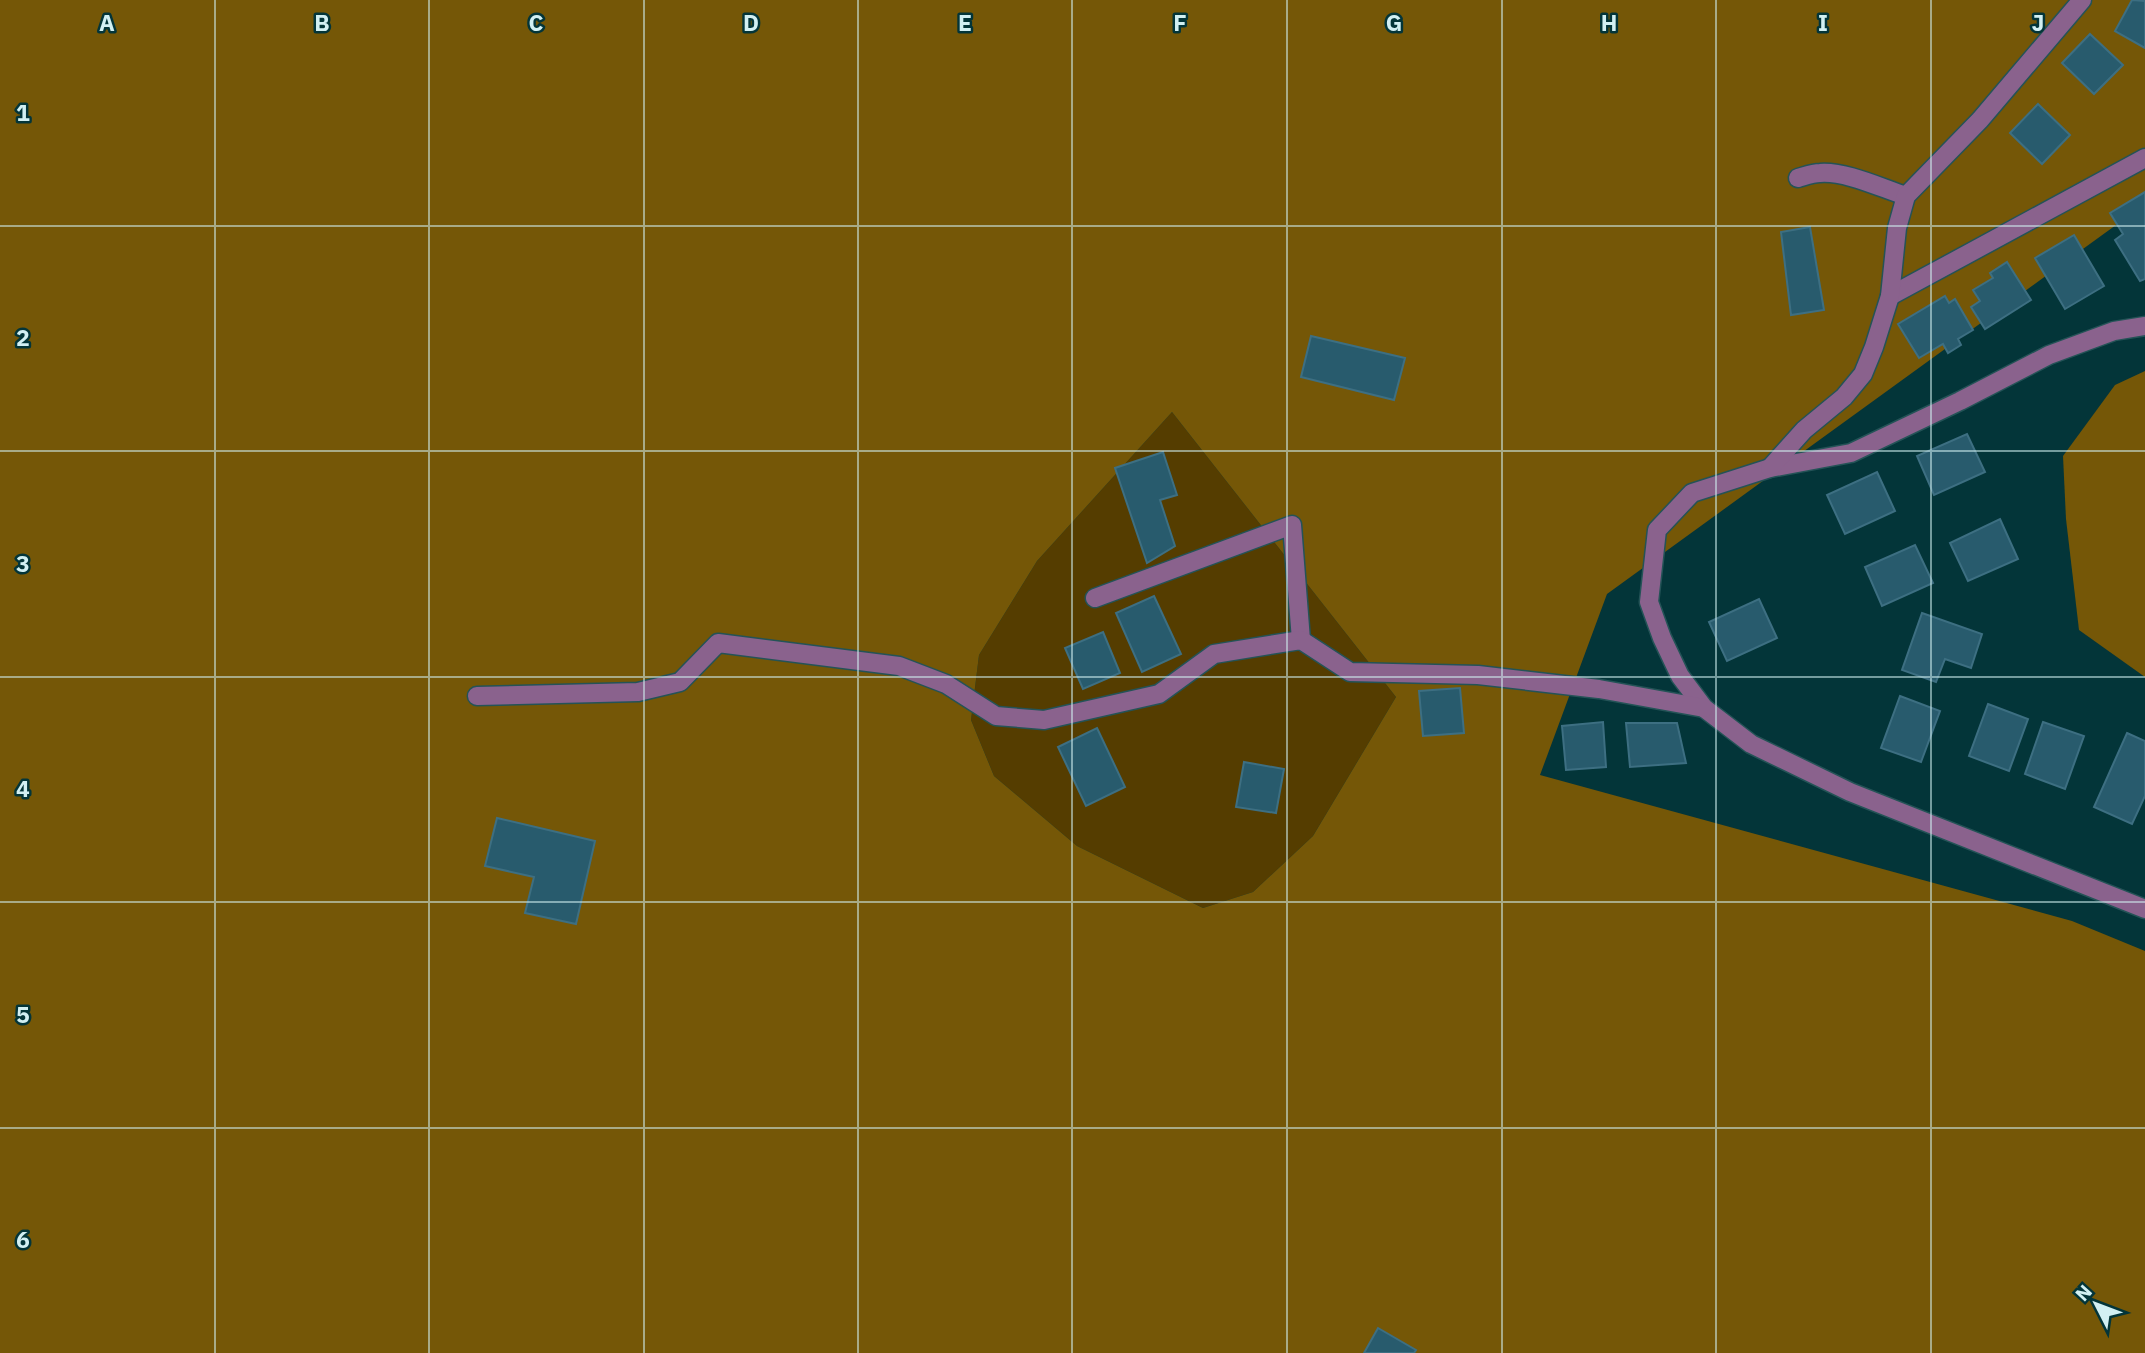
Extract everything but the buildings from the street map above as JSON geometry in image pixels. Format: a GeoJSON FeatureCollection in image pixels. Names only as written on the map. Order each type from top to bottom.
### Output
{"type":"FeatureCollection","features":[{"type":"Feature","properties":{"kind":"street"},"geometry":{"type":"LineString","coordinates":[[1770,468],[1804,430],[1844,397],[1863,374],[1890,296],[1897,228],[1906,197],[1980,120],[2082,0]]}},
{"type":"Feature","properties":{"kind":"street"},"geometry":{"type":"LineString","coordinates":[[1890,296],[2145,158]]}},
{"type":"Feature","properties":{"kind":"street"},"geometry":{"type":"LineString","coordinates":[[1798,178],[1820,173],[1835,174],[1864,181],[1906,197]]}},
{"type":"Feature","properties":{"kind":"street"},"geometry":{"type":"LineString","coordinates":[[2145,326],[2114,331],[2049,355],[1851,453],[1770,468],[1692,493],[1657,530],[1649,602],[1680,676],[1704,708],[1751,744],[1850,792],[2145,909]]}},
{"type":"Feature","properties":{"kind":"street"},"geometry":{"type":"LineString","coordinates":[[1095,598],[1292,525],[1301,640]]}},
{"type":"Feature","properties":{"kind":"street"},"geometry":{"type":"LineString","coordinates":[[477,696],[638,692],[680,682],[718,643],[899,666],[946,684],[996,716],[1044,720],[1159,694],[1214,654],[1301,640],[1350,672],[1478,675],[1599,690],[1704,708]]}},
{"type":"Feature","properties":{"kind":"shaded area"},"geometry":{"type":"Polygon","coordinates":[[[0,0],[2145,0],[2145,204],[1607,594],[1540,775],[2072,921],[2145,951],[2145,1353],[0,1353],[0,0]],[[1172,412],[1037,561],[979,655],[971,720],[994,776],[1077,846],[1203,908],[1253,892],[1313,836],[1396,697],[1172,412]]]}},
{"type":"Feature","properties":{"kind":"shaded area"},"geometry":{"type":"Polygon","coordinates":[[[2145,371],[2145,677],[2079,630],[2066,519],[2063,456],[2115,385],[2145,371]]]}},
{"type":"Feature","properties":{"kind":"shaded area"},"geometry":{"type":"Polygon","coordinates":[[[1172,412],[1396,697],[1313,836],[1253,892],[1203,908],[1077,846],[994,776],[971,720],[979,655],[1037,561],[1172,412]]]}}]}
